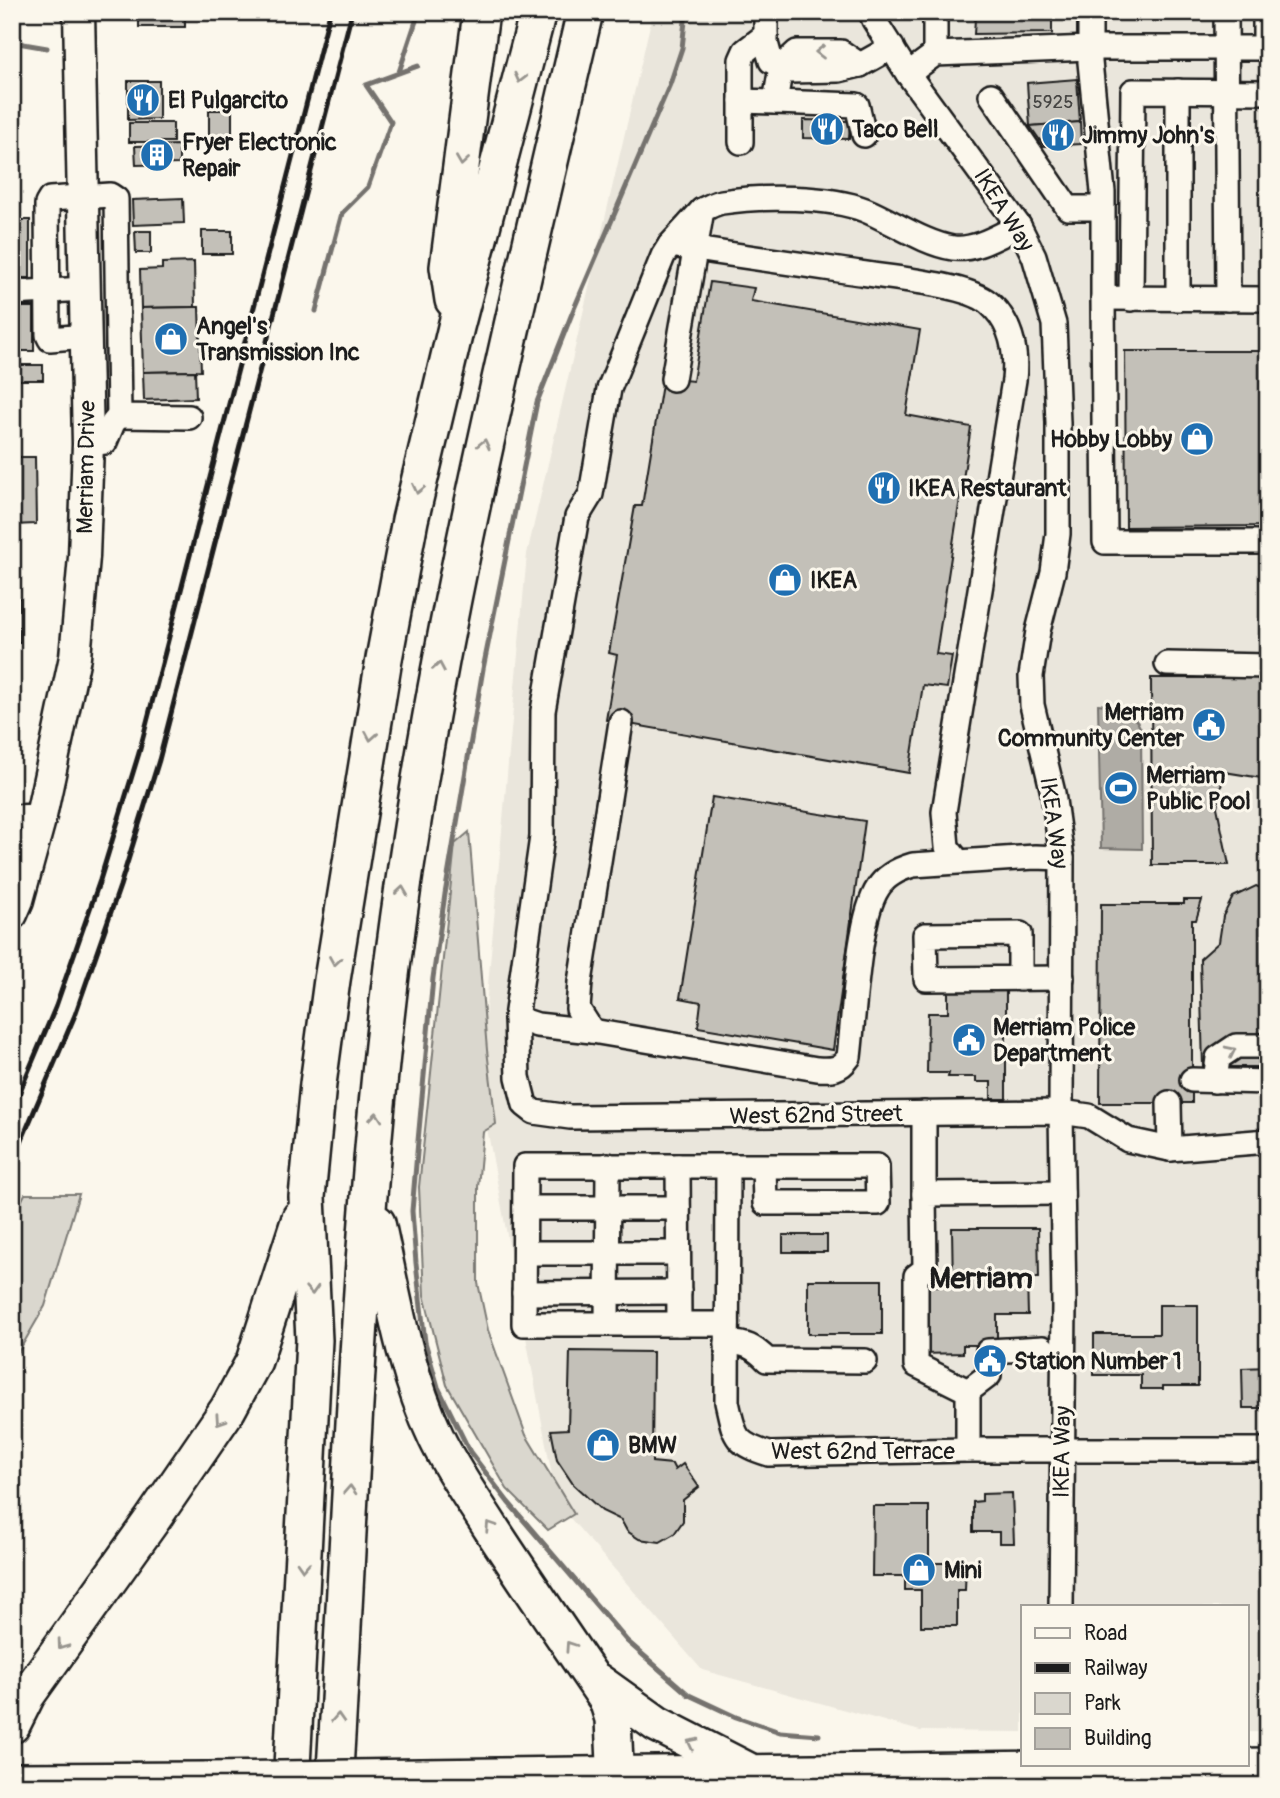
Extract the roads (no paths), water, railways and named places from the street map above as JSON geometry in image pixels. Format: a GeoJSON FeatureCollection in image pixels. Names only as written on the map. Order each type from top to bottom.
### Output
{"type":"FeatureCollection","features":[{"type":"Feature","properties":{"kind":"highway"},"geometry":{"type":"LineString","coordinates":[[456,327],[448,267],[481,12]]}},
{"type":"Feature","properties":{"kind":"highway"},"geometry":{"type":"LineString","coordinates":[[291,1786],[314,1340],[307,1197],[332,980],[410,520],[456,327],[538,12]]}},
{"type":"Feature","properties":{"kind":"highway"},"geometry":{"type":"LineString","coordinates":[[334,1786],[361,1289],[392,968],[425,743],[475,484],[584,12]]}},
{"type":"Feature","properties":{"kind":"highway"},"geometry":{"type":"LineString","coordinates":[[370,1185],[401,1337],[417,1391],[436,1437],[458,1477],[607,1700],[613,1719],[616,1781]]}},
{"type":"Feature","properties":{"kind":"highway"},"geometry":{"type":"LineString","coordinates":[[17,1708],[228,1409],[254,1361],[307,1197]]}},
{"type":"Feature","properties":{"kind":"highway"},"geometry":{"type":"LineString","coordinates":[[591,1677],[657,1724],[753,1774]]}},
{"type":"Feature","properties":{"kind":"highway"},"geometry":{"type":"LineString","coordinates":[[12,1781],[421,1777],[616,1781],[753,1774],[1058,1774],[1268,1766]]}},
{"type":"Feature","properties":{"kind":"main road","name":"Merriam Drive"},"geometry":{"type":"LineString","coordinates":[[12,914],[18,900],[26,817],[75,657],[85,557],[88,444],[79,12]]}},
{"type":"Feature","properties":{"kind":"street","name":"IKEA Way"},"geometry":{"type":"LineString","coordinates":[[871,12],[908,74],[1019,226],[1037,266],[1054,324],[1058,423],[1058,534],[1053,572],[1031,676],[1032,705],[1053,793],[1062,858],[1061,1112],[1064,1304],[1060,1605]]}},
{"type":"Feature","properties":{"kind":"street","name":"IKEA Way"},"geometry":{"type":"LineString","coordinates":[[889,12],[892,47]]}},
{"type":"Feature","properties":{"kind":"street"},"geometry":{"type":"LineString","coordinates":[[935,12],[935,54]]}},
{"type":"Feature","properties":{"kind":"street"},"geometry":{"type":"LineString","coordinates":[[1090,12],[1090,48],[1102,170],[1105,542],[1268,542]]}},
{"type":"Feature","properties":{"kind":"street"},"geometry":{"type":"LineString","coordinates":[[1226,12],[1228,299]]}},
{"type":"Feature","properties":{"kind":"street"},"geometry":{"type":"LineString","coordinates":[[908,74],[935,54],[1090,48],[1266,48],[1265,12]]}},
{"type":"Feature","properties":{"kind":"street"},"geometry":{"type":"LineString","coordinates":[[766,24],[765,43],[771,61],[781,66]]}},
{"type":"Feature","properties":{"kind":"street"},"geometry":{"type":"LineString","coordinates":[[741,142],[741,60],[766,24]]}},
{"type":"Feature","properties":{"kind":"street"},"geometry":{"type":"LineString","coordinates":[[775,102],[781,66],[797,52],[841,52],[860,65],[892,47]]}},
{"type":"Feature","properties":{"kind":"street"},"geometry":{"type":"LineString","coordinates":[[1131,299],[1133,91],[1268,92]]}},
{"type":"Feature","properties":{"kind":"street"},"geometry":{"type":"LineString","coordinates":[[1178,91],[1178,299]]}},
{"type":"Feature","properties":{"kind":"street"},"geometry":{"type":"LineString","coordinates":[[991,95],[1068,208],[1102,208]]}},
{"type":"Feature","properties":{"kind":"street"},"geometry":{"type":"LineString","coordinates":[[741,101],[858,105],[864,135]]}},
{"type":"Feature","properties":{"kind":"street"},"geometry":{"type":"LineString","coordinates":[[86,336],[50,339],[47,204],[50,199],[110,195],[116,199],[119,416],[105,442],[88,444]]}},
{"type":"Feature","properties":{"kind":"street"},"geometry":{"type":"LineString","coordinates":[[1019,226],[970,247],[954,248],[934,242],[863,209],[839,203],[767,199],[719,202],[702,210],[670,244],[609,389],[591,494],[577,517],[543,711],[542,837],[516,1018],[537,1025],[592,1031],[834,1070],[844,1065],[849,1057],[865,924],[873,896],[889,876],[902,868],[958,861],[1062,858]]}},
{"type":"Feature","properties":{"kind":"street"},"geometry":{"type":"LineString","coordinates":[[673,379],[702,210]]}},
{"type":"Feature","properties":{"kind":"street"},"geometry":{"type":"LineString","coordinates":[[670,244],[969,292],[988,302],[1008,329],[1014,342],[1014,380],[944,812],[947,847],[958,861]]}},
{"type":"Feature","properties":{"kind":"street"},"geometry":{"type":"LineString","coordinates":[[12,293],[85,285],[116,263]]}},
{"type":"Feature","properties":{"kind":"street"},"geometry":{"type":"LineString","coordinates":[[85,285],[117,301]]}},
{"type":"Feature","properties":{"kind":"street"},"geometry":{"type":"LineString","coordinates":[[1103,298],[1268,299]]}},
{"type":"Feature","properties":{"kind":"street"},"geometry":{"type":"LineString","coordinates":[[87,376],[118,375]]}},
{"type":"Feature","properties":{"kind":"street"},"geometry":{"type":"LineString","coordinates":[[119,416],[189,417]]}},
{"type":"Feature","properties":{"kind":"street"},"geometry":{"type":"LineString","coordinates":[[1167,664],[1268,666]]}},
{"type":"Feature","properties":{"kind":"street"},"geometry":{"type":"LineString","coordinates":[[592,1031],[578,1009],[580,982],[621,722]]}},
{"type":"Feature","properties":{"kind":"street"},"geometry":{"type":"LineString","coordinates":[[1020,979],[1062,978]]}},
{"type":"Feature","properties":{"kind":"street","name":"West 62nd Street"},"geometry":{"type":"LineString","coordinates":[[516,1018],[518,1077],[525,1105],[534,1112],[570,1117],[1061,1112],[1089,1116],[1128,1140],[1170,1149],[1268,1141]]}},
{"type":"Feature","properties":{"kind":"street"},"geometry":{"type":"LineString","coordinates":[[1268,1046],[1236,1046],[1218,1058],[1203,1081],[1268,1082]]}},
{"type":"Feature","properties":{"kind":"street"},"geometry":{"type":"LineString","coordinates":[[1169,1103],[1170,1149]]}},
{"type":"Feature","properties":{"kind":"street"},"geometry":{"type":"LineString","coordinates":[[923,1113],[925,1269],[916,1276],[916,1365],[968,1391]]}},
{"type":"Feature","properties":{"kind":"street"},"geometry":{"type":"LineString","coordinates":[[607,1324],[608,1165]]}},
{"type":"Feature","properties":{"kind":"street"},"geometry":{"type":"LineString","coordinates":[[764,1166],[765,1203],[878,1203],[877,1166],[608,1165],[525,1166],[524,1324],[679,1324],[727,1334],[757,1351],[766,1360],[866,1361]]}},
{"type":"Feature","properties":{"kind":"street"},"geometry":{"type":"LineString","coordinates":[[678,1166],[679,1324]]}},
{"type":"Feature","properties":{"kind":"street","name":"West 62nd Terrace"},"geometry":{"type":"LineString","coordinates":[[728,1166],[727,1402],[735,1436],[748,1448],[769,1454],[968,1450],[1268,1450]]}},
{"type":"Feature","properties":{"kind":"street"},"geometry":{"type":"LineString","coordinates":[[924,1194],[1062,1193]]}},
{"type":"Feature","properties":{"kind":"street"},"geometry":{"type":"LineString","coordinates":[[525,1208],[678,1208]]}},
{"type":"Feature","properties":{"kind":"street"},"geometry":{"type":"LineString","coordinates":[[525,1253],[678,1253]]}},
{"type":"Feature","properties":{"kind":"street"},"geometry":{"type":"LineString","coordinates":[[524,1293],[679,1292]]}},
{"type":"Feature","properties":{"kind":"street"},"geometry":{"type":"LineString","coordinates":[[968,1391],[989,1376],[988,1352],[1043,1348]]}},
{"type":"Feature","properties":{"kind":"street"},"geometry":{"type":"LineString","coordinates":[[968,1391],[968,1450]]}},
{"type":"Feature","properties":{"kind":"waterway"},"geometry":{"type":"LineString","coordinates":[[399,72],[419,12]]}},
{"type":"Feature","properties":{"kind":"waterway"},"geometry":{"type":"LineString","coordinates":[[686,12],[682,48],[670,84],[537,402],[483,669],[433,978],[412,1211],[416,1263],[425,1342],[438,1387],[470,1452],[508,1502],[627,1641],[689,1695],[736,1717],[780,1732],[819,1735]]}},
{"type":"Feature","properties":{"kind":"waterway"},"geometry":{"type":"LineString","coordinates":[[12,42],[47,48]]}},
{"type":"Feature","properties":{"kind":"waterway"},"geometry":{"type":"LineString","coordinates":[[316,311],[342,213],[368,187],[391,122],[366,85],[418,66]]}},
{"type":"Feature","properties":{"kind":"railway"},"geometry":{"type":"LineString","coordinates":[[12,1110],[56,1006],[100,880],[139,753],[330,12]]}},
{"type":"Feature","properties":{"kind":"railway"},"geometry":{"type":"LineString","coordinates":[[12,1163],[75,1015],[120,886],[159,760],[352,12]]}},
{"type":"Feature","properties":{"kind":"place","name":"El Pulgarcito"},"geometry":{"type":"Point","coordinates":[143,100]}},
{"type":"Feature","properties":{"kind":"place","name":"Taco Bell"},"geometry":{"type":"Point","coordinates":[827,129]}},
{"type":"Feature","properties":{"kind":"place","name":"Jimmy John's"},"geometry":{"type":"Point","coordinates":[1058,135]}},
{"type":"Feature","properties":{"kind":"place","name":"Fryer Electronic Repair"},"geometry":{"type":"Point","coordinates":[157,155]}},
{"type":"Feature","properties":{"kind":"place","name":"Angel's Transmission Inc"},"geometry":{"type":"Point","coordinates":[171,339]}},
{"type":"Feature","properties":{"kind":"place","name":"Hobby Lobby"},"geometry":{"type":"Point","coordinates":[1197,439]}},
{"type":"Feature","properties":{"kind":"place","name":"IKEA Restaurant"},"geometry":{"type":"Point","coordinates":[884,488]}},
{"type":"Feature","properties":{"kind":"place","name":"IKEA"},"geometry":{"type":"Point","coordinates":[785,580]}},
{"type":"Feature","properties":{"kind":"place","name":"Merriam Community Center"},"geometry":{"type":"Point","coordinates":[1209,725]}},
{"type":"Feature","properties":{"kind":"place","name":"Merriam Public Pool"},"geometry":{"type":"Point","coordinates":[1121,788]}},
{"type":"Feature","properties":{"kind":"place","name":"Merriam Police Department"},"geometry":{"type":"Point","coordinates":[969,1040]}},
{"type":"Feature","properties":{"kind":"place","name":"Station Number 1"},"geometry":{"type":"Point","coordinates":[990,1361]}},
{"type":"Feature","properties":{"kind":"place","name":"BMW"},"geometry":{"type":"Point","coordinates":[603,1445]}},
{"type":"Feature","properties":{"kind":"place","name":"Mini"},"geometry":{"type":"Point","coordinates":[919,1570]}},
{"type":"Feature","properties":{"kind":"district","name":"Merriam"},"geometry":{"type":"Point","coordinates":[981,1278]}}]}
